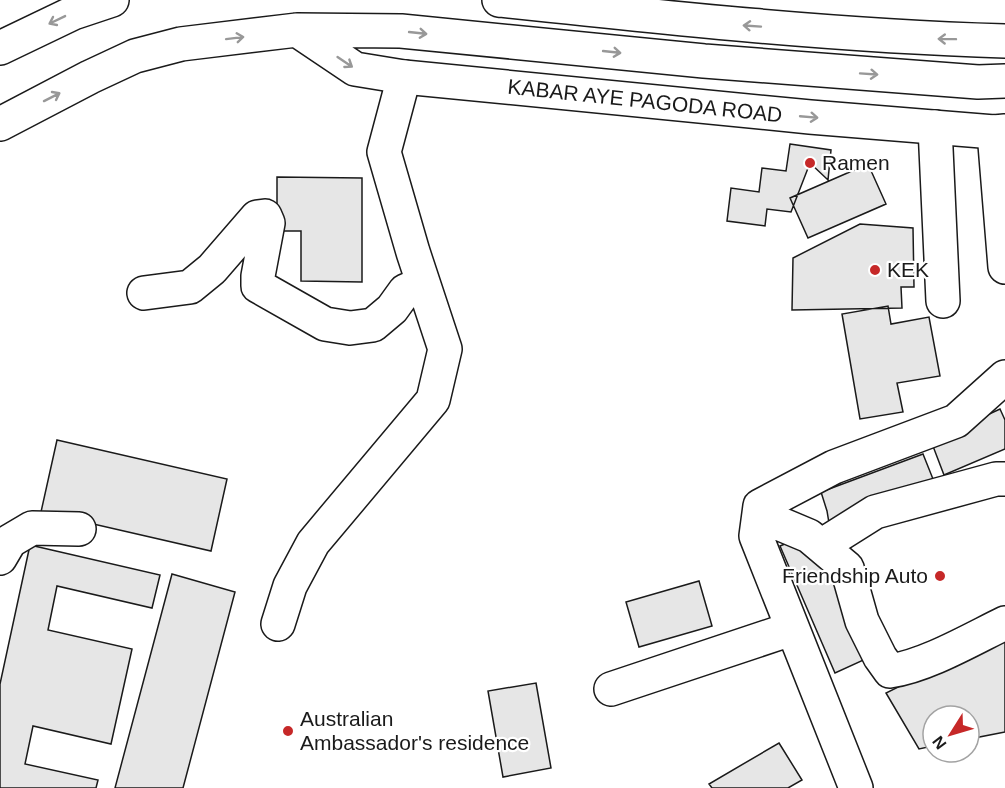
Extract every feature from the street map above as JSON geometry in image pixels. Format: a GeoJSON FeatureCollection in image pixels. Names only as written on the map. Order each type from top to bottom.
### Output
{"type":"FeatureCollection","features":[{"type":"Feature","properties":{"kind":"main road"},"geometry":{"type":"LineString","coordinates":[[0,48],[72,13],[112,0]]}},
{"type":"Feature","properties":{"kind":"main road"},"geometry":{"type":"LineString","coordinates":[[499,0],[704,22],[925,39],[1005,41]]}},
{"type":"Feature","properties":{"kind":"main road"},"geometry":{"type":"LineString","coordinates":[[0,124],[135,56],[181,44],[297,30],[401,31],[704,62],[978,82],[1005,81]]}},
{"type":"Feature","properties":{"kind":"main road","name":"KABAR AYE PAGODA ROAD"},"geometry":{"type":"LineString","coordinates":[[297,30],[355,69],[404,77],[810,117],[1000,132]]}},
{"type":"Feature","properties":{"kind":"main road"},"geometry":{"type":"LineString","coordinates":[[278,624],[290,586],[313,543],[433,400],[445,348],[384,152],[404,77]]}},
{"type":"Feature","properties":{"kind":"main road"},"geometry":{"type":"LineString","coordinates":[[935,127],[943,301]]}},
{"type":"Feature","properties":{"kind":"main road"},"geometry":{"type":"LineString","coordinates":[[1000,132],[1005,267]]}},
{"type":"Feature","properties":{"kind":"main road"},"geometry":{"type":"LineString","coordinates":[[144,293],[190,287],[212,269],[257,217],[265,216],[268,223],[258,286],[325,324],[350,328],[373,325],[392,309],[405,291],[423,283]]}},
{"type":"Feature","properties":{"kind":"main road"},"geometry":{"type":"LineString","coordinates":[[856,788],[756,536],[760,506],[834,467],[956,421],[1005,377]]}},
{"type":"Feature","properties":{"kind":"main road"},"geometry":{"type":"LineString","coordinates":[[820,546],[875,512],[996,479],[1005,479]]}},
{"type":"Feature","properties":{"kind":"main road"},"geometry":{"type":"LineString","coordinates":[[759,515],[809,536],[846,568],[862,621],[880,657],[890,671],[906,669],[1005,623]]}},
{"type":"Feature","properties":{"kind":"main road"},"geometry":{"type":"LineString","coordinates":[[0,558],[10,541],[32,528],[80,528]]}},
{"type":"Feature","properties":{"kind":"main road"},"geometry":{"type":"LineString","coordinates":[[611,689],[791,629]]}},
{"type":"Feature","properties":{"kind":"building"},"geometry":{"type":"Polygon","coordinates":[[[790,144],[831,150],[828,180],[810,163],[791,212],[767,209],[765,226],[727,221],[731,188],[759,192],[762,168],[786,171],[790,144]]]}},
{"type":"Feature","properties":{"kind":"building"},"geometry":{"type":"Polygon","coordinates":[[[868,164],[886,204],[808,238],[790,198],[868,164]]]}},
{"type":"Feature","properties":{"kind":"building"},"geometry":{"type":"Polygon","coordinates":[[[277,177],[362,178],[362,282],[301,281],[301,231],[277,231],[277,177]]]}},
{"type":"Feature","properties":{"kind":"building"},"geometry":{"type":"Polygon","coordinates":[[[860,224],[913,228],[914,287],[901,287],[902,308],[792,310],[793,258],[860,224]]]}},
{"type":"Feature","properties":{"kind":"building"},"geometry":{"type":"Polygon","coordinates":[[[888,306],[891,324],[929,317],[940,376],[897,383],[903,412],[860,419],[842,314],[888,306]]]}},
{"type":"Feature","properties":{"kind":"building"},"geometry":{"type":"Polygon","coordinates":[[[1000,409],[1005,420],[1005,449],[944,475],[931,441],[1000,409]]]}},
{"type":"Feature","properties":{"kind":"building"},"geometry":{"type":"Polygon","coordinates":[[[57,440],[227,479],[211,551],[41,512],[57,440]]]}},
{"type":"Feature","properties":{"kind":"building"},"geometry":{"type":"Polygon","coordinates":[[[923,454],[933,479],[829,523],[821,492],[923,454]]]}},
{"type":"Feature","properties":{"kind":"building"},"geometry":{"type":"Polygon","coordinates":[[[799,538],[823,557],[868,658],[835,673],[780,546],[799,538]]]}},
{"type":"Feature","properties":{"kind":"building"},"geometry":{"type":"Polygon","coordinates":[[[30,545],[160,575],[152,608],[57,586],[48,630],[132,649],[111,744],[33,726],[25,764],[98,780],[96,788],[0,788],[0,684],[30,545]]]}},
{"type":"Feature","properties":{"kind":"building"},"geometry":{"type":"Polygon","coordinates":[[[172,574],[235,592],[183,788],[115,788],[172,574]]]}},
{"type":"Feature","properties":{"kind":"building"},"geometry":{"type":"Polygon","coordinates":[[[699,581],[712,626],[639,647],[626,602],[699,581]]]}},
{"type":"Feature","properties":{"kind":"building"},"geometry":{"type":"Polygon","coordinates":[[[1005,634],[1005,732],[981,737],[981,704],[921,704],[921,749],[919,749],[886,693],[1005,634]]]}},
{"type":"Feature","properties":{"kind":"building"},"geometry":{"type":"Polygon","coordinates":[[[536,683],[551,768],[503,777],[488,691],[536,683]]]}},
{"type":"Feature","properties":{"kind":"building"},"geometry":{"type":"Polygon","coordinates":[[[779,743],[802,780],[788,788],[712,788],[709,784],[779,743]]]}},
{"type":"Feature","properties":{"kind":"place","name":"Ramen"},"geometry":{"type":"Point","coordinates":[810,163]}},
{"type":"Feature","properties":{"kind":"place","name":"KEK"},"geometry":{"type":"Point","coordinates":[875,270]}},
{"type":"Feature","properties":{"kind":"place","name":"Friendship Auto"},"geometry":{"type":"Point","coordinates":[940,576]}},
{"type":"Feature","properties":{"kind":"place","name":"Australian Ambassador's residence"},"geometry":{"type":"Point","coordinates":[288,731]}}]}
